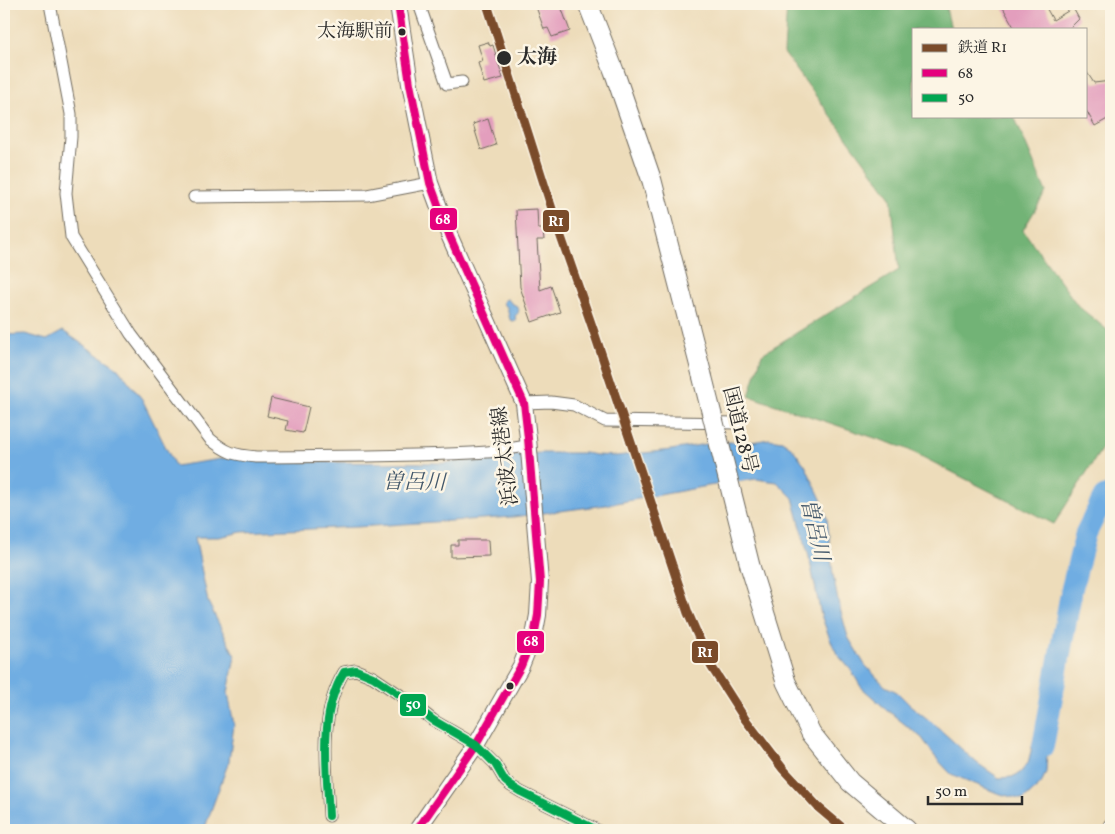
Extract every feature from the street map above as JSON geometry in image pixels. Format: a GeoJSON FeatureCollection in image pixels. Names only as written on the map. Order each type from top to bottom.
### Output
{"type":"FeatureCollection","features":[{"type":"Feature","properties":{"kind":"highway","name":"国道128号"},"geometry":{"type":"LineString","coordinates":[[588,4],[614,71],[652,181],[750,566],[786,682],[811,733],[850,782],[907,830]]}},
{"type":"Feature","properties":{"kind":"main road","name":"浜波太港線"},"geometry":{"type":"LineString","coordinates":[[398,4],[410,84],[430,183],[450,237],[524,403],[540,582],[535,631],[521,666],[476,745],[417,830]]}},
{"type":"Feature","properties":{"kind":"street"},"geometry":{"type":"LineString","coordinates":[[50,4],[71,114],[72,137],[66,193],[71,238],[131,334],[210,440],[224,451],[235,455],[256,457],[489,452],[507,448],[529,450]]}},
{"type":"Feature","properties":{"kind":"street"},"geometry":{"type":"LineString","coordinates":[[419,4],[447,84],[462,82]]}},
{"type":"Feature","properties":{"kind":"street"},"geometry":{"type":"LineString","coordinates":[[194,197],[366,195],[430,183]]}},
{"type":"Feature","properties":{"kind":"street"},"geometry":{"type":"LineString","coordinates":[[524,403],[551,402],[574,405],[604,421],[737,423]]}},
{"type":"Feature","properties":{"kind":"street"},"geometry":{"type":"LineString","coordinates":[[329,816],[326,728],[337,684],[344,672],[356,670],[373,677],[433,720],[476,745],[496,764],[505,780],[521,792],[598,830]]}},
{"type":"Feature","properties":{"kind":"street"},"geometry":{"type":"LineString","coordinates":[[1108,830],[1111,826]]}},
{"type":"Feature","properties":{"kind":"green space"},"geometry":{"type":"Polygon","coordinates":[[[787,4],[945,4],[951,28],[912,28],[912,118],[1015,118],[1046,192],[1023,230],[1078,306],[1111,333],[1111,434],[1054,524],[905,448],[749,396],[762,354],[899,270],[891,197],[784,53],[787,4]]]}},
{"type":"Feature","properties":{"kind":"water"},"geometry":{"type":"Polygon","coordinates":[[[508,299],[519,309],[515,316],[516,320],[513,321],[510,320],[507,307],[503,304],[504,300],[508,299]]]}},
{"type":"Feature","properties":{"kind":"water"},"geometry":{"type":"Polygon","coordinates":[[[63,331],[118,368],[142,399],[175,466],[227,458],[291,462],[444,463],[543,453],[585,453],[616,456],[706,444],[746,443],[769,439],[782,441],[792,448],[805,465],[821,499],[827,518],[838,601],[848,637],[865,665],[885,686],[897,692],[977,763],[999,778],[1012,777],[1020,773],[1028,763],[1036,731],[1052,714],[1052,736],[1047,753],[1046,772],[1041,784],[1023,800],[997,793],[951,774],[936,758],[922,738],[861,687],[851,670],[837,654],[821,615],[809,557],[793,498],[777,482],[756,479],[606,505],[513,517],[242,532],[219,537],[195,537],[208,602],[235,656],[228,693],[234,725],[229,761],[204,830],[4,830],[4,335],[25,334],[47,340],[63,331]]]}},
{"type":"Feature","properties":{"kind":"building"},"geometry":{"type":"Polygon","coordinates":[[[535,4],[560,4],[570,31],[552,37],[548,28],[544,29],[535,4]]]}},
{"type":"Feature","properties":{"kind":"building"},"geometry":{"type":"Polygon","coordinates":[[[1001,4],[1044,4],[1053,20],[1073,8],[1079,19],[1070,28],[1014,28],[1001,4]]]}},
{"type":"Feature","properties":{"kind":"building"},"geometry":{"type":"Polygon","coordinates":[[[488,42],[490,46],[493,45],[503,78],[484,83],[478,63],[483,61],[478,45],[488,42]]]}},
{"type":"Feature","properties":{"kind":"building"},"geometry":{"type":"Polygon","coordinates":[[[1088,74],[1094,83],[1111,81],[1111,117],[1095,126],[1088,114],[1088,74]]]}},
{"type":"Feature","properties":{"kind":"building"},"geometry":{"type":"Polygon","coordinates":[[[488,119],[496,145],[481,150],[473,124],[488,119]]]}},
{"type":"Feature","properties":{"kind":"building"},"geometry":{"type":"Polygon","coordinates":[[[537,209],[538,229],[543,229],[544,240],[537,240],[540,290],[551,286],[560,312],[532,322],[520,287],[516,210],[537,209]]]}},
{"type":"Feature","properties":{"kind":"building"},"geometry":{"type":"Polygon","coordinates":[[[271,398],[309,407],[303,433],[286,430],[288,421],[267,416],[271,398]]]}},
{"type":"Feature","properties":{"kind":"building"},"geometry":{"type":"Polygon","coordinates":[[[458,540],[488,540],[489,556],[451,557],[451,545],[458,545],[458,540]]]}},
{"type":"Feature","properties":{"kind":"waterway","name":"曽呂川"},"geometry":{"type":"LineString","coordinates":[[1043,746],[1072,588],[1086,533],[1104,497],[1111,494]]}},
{"type":"Feature","properties":{"kind":"rail line","name":"R1"},"geometry":{"type":"LineString","coordinates":[[487,4],[560,234],[688,613],[711,666],[745,719],[783,769],[819,808],[845,830]]}},
{"type":"Feature","properties":{"kind":"transit line","name":"68"},"geometry":{"type":"LineString","coordinates":[[398,4],[410,84],[430,183],[450,237],[524,403],[540,582],[535,631],[521,666],[476,745],[417,830]]}},
{"type":"Feature","properties":{"kind":"transit line","name":"50"},"geometry":{"type":"LineString","coordinates":[[329,816],[326,742],[330,706],[344,672],[356,670],[373,677],[433,720],[476,745],[495,764],[505,781],[511,786],[597,830]]}},
{"type":"Feature","properties":{"kind":"place","name":"太海駅前"},"geometry":{"type":"Point","coordinates":[402,32]}},
{"type":"Feature","properties":{"kind":"place","name":"太海"},"geometry":{"type":"Point","coordinates":[504,58]}}]}
